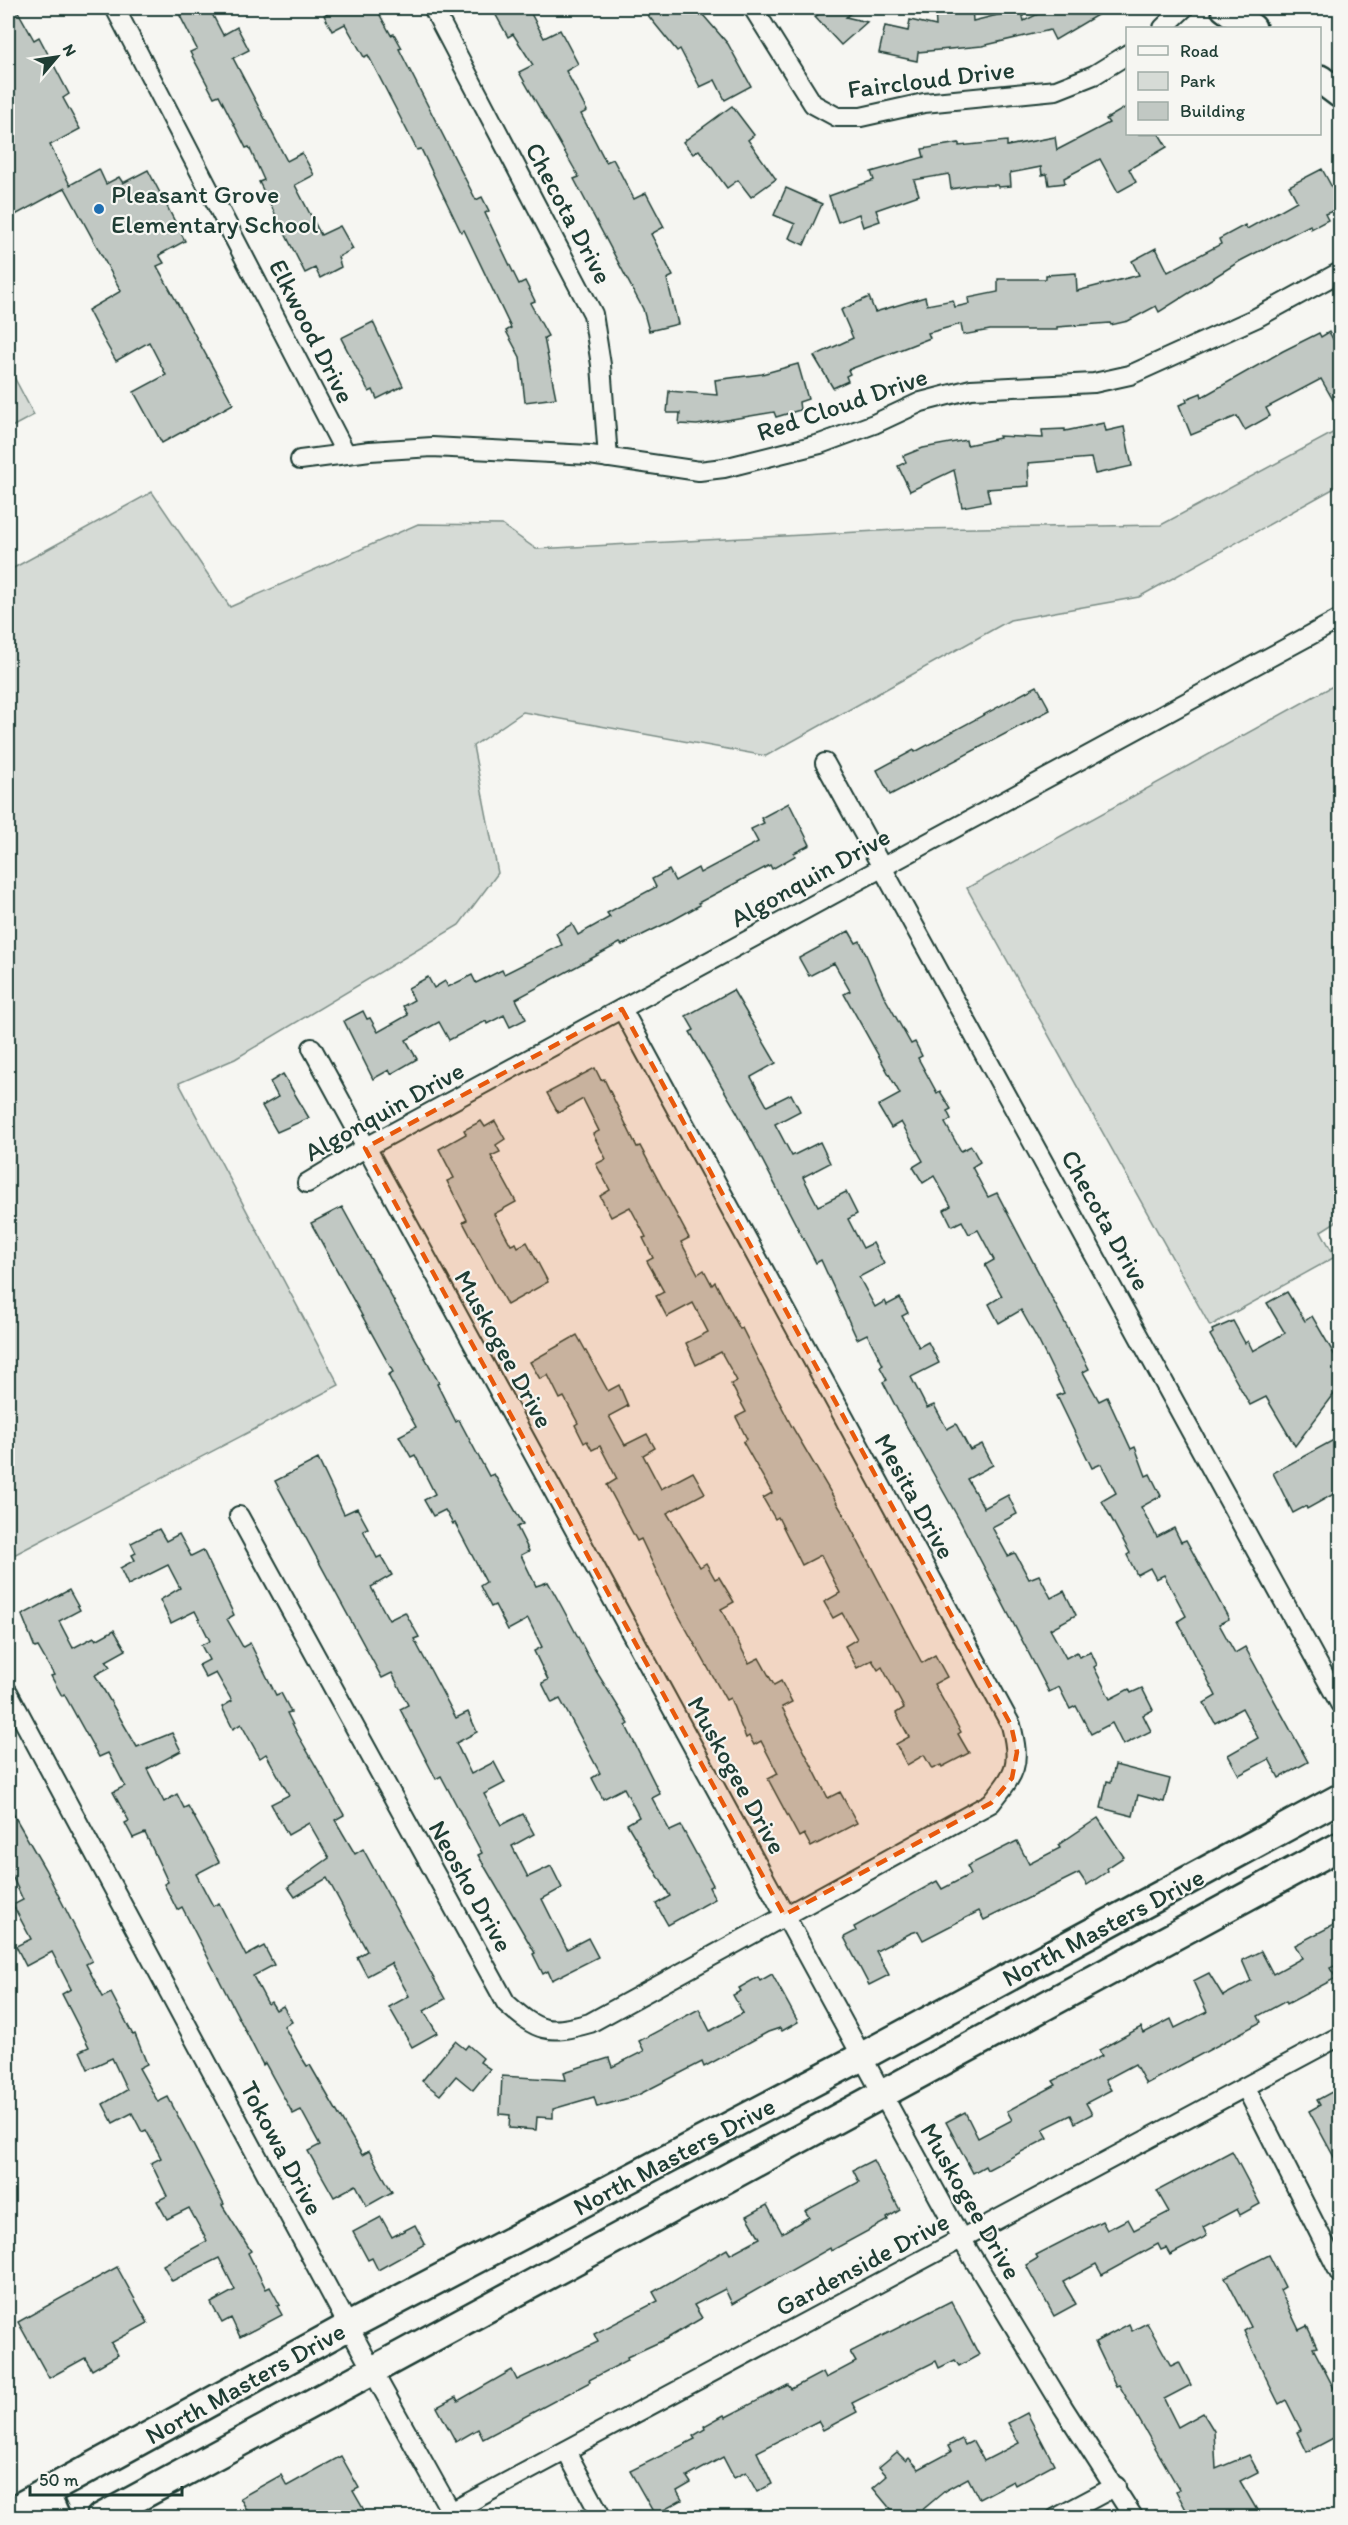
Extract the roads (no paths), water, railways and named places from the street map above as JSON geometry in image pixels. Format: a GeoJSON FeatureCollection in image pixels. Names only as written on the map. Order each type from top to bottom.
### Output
{"type":"FeatureCollection","features":[{"type":"Feature","properties":{"kind":"main road"},"geometry":{"type":"LineString","coordinates":[[1225,8],[1251,27]]}},
{"type":"Feature","properties":{"kind":"main road"},"geometry":{"type":"LineString","coordinates":[[1321,80],[1341,94]]}},
{"type":"Feature","properties":{"kind":"main road","name":"North Masters Drive"},"geometry":{"type":"LineString","coordinates":[[8,2513],[349,2326],[861,2057],[1341,1798]]}},
{"type":"Feature","properties":{"kind":"main road","name":"North Masters Drive"},"geometry":{"type":"LineString","coordinates":[[100,2517],[883,2096],[1341,1846]]}},
{"type":"Feature","properties":{"kind":"main road"},"geometry":{"type":"LineString","coordinates":[[45,2493],[56,2517]]}},
{"type":"Feature","properties":{"kind":"street","name":"Elkwood Drive"},"geometry":{"type":"LineString","coordinates":[[115,8],[346,454]]}},
{"type":"Feature","properties":{"kind":"street","name":"Checota Drive"},"geometry":{"type":"LineString","coordinates":[[432,8],[593,314],[601,365],[608,458]]}},
{"type":"Feature","properties":{"kind":"street","name":"Faircloud Drive"},"geometry":{"type":"LineString","coordinates":[[753,8],[813,104],[837,117],[861,117],[924,103],[1056,90],[1094,75],[1126,55]]}},
{"type":"Feature","properties":{"kind":"street"},"geometry":{"type":"LineString","coordinates":[[1164,27],[1184,8]]}},
{"type":"Feature","properties":{"kind":"street","name":"Red Cloud Drive"},"geometry":{"type":"LineString","coordinates":[[300,460],[432,447],[608,458],[699,471],[724,468],[820,444],[874,424],[921,402],[971,389],[1094,383],[1121,377],[1154,366],[1256,318],[1341,272]]}},
{"type":"Feature","properties":{"kind":"street","name":"Algonquin Drive"},"geometry":{"type":"LineString","coordinates":[[307,1183],[365,1148],[1341,619]]}},
{"type":"Feature","properties":{"kind":"street","name":"Checota Drive"},"geometry":{"type":"LineString","coordinates":[[825,763],[884,866],[1341,1704]]}},
{"type":"Feature","properties":{"kind":"street","name":"Mesita Drive"},"geometry":{"type":"LineString","coordinates":[[622,1009],[1011,1725],[1017,1752],[1012,1778],[991,1803],[784,1916]]}},
{"type":"Feature","properties":{"kind":"street","name":"Muskogee Drive"},"geometry":{"type":"LineString","coordinates":[[312,1048],[962,2240],[1063,2407],[1134,2517]]}},
{"type":"Feature","properties":{"kind":"street","name":"Neosho Drive"},"geometry":{"type":"LineString","coordinates":[[239,1516],[506,2003],[530,2024],[560,2032],[590,2024],[784,1916]]}},
{"type":"Feature","properties":{"kind":"street","name":"Tokowa Drive"},"geometry":{"type":"LineString","coordinates":[[8,1692],[372,2370],[451,2512],[566,2451]]}},
{"type":"Feature","properties":{"kind":"street","name":"Gardenside Drive"},"geometry":{"type":"LineString","coordinates":[[566,2451],[1341,2036]]}},
{"type":"Feature","properties":{"kind":"street"},"geometry":{"type":"LineString","coordinates":[[1246,2088],[1341,2274]]}},
{"type":"Feature","properties":{"kind":"street"},"geometry":{"type":"LineString","coordinates":[[566,2451],[602,2517]]}},
{"type":"Feature","properties":{"kind":"street"},"geometry":{"type":"LineString","coordinates":[[1056,2517],[1116,2486]]}},
{"type":"Feature","properties":{"kind":"place","name":"Pleasant Grove Elementary School"},"geometry":{"type":"Point","coordinates":[99,209]}}]}
